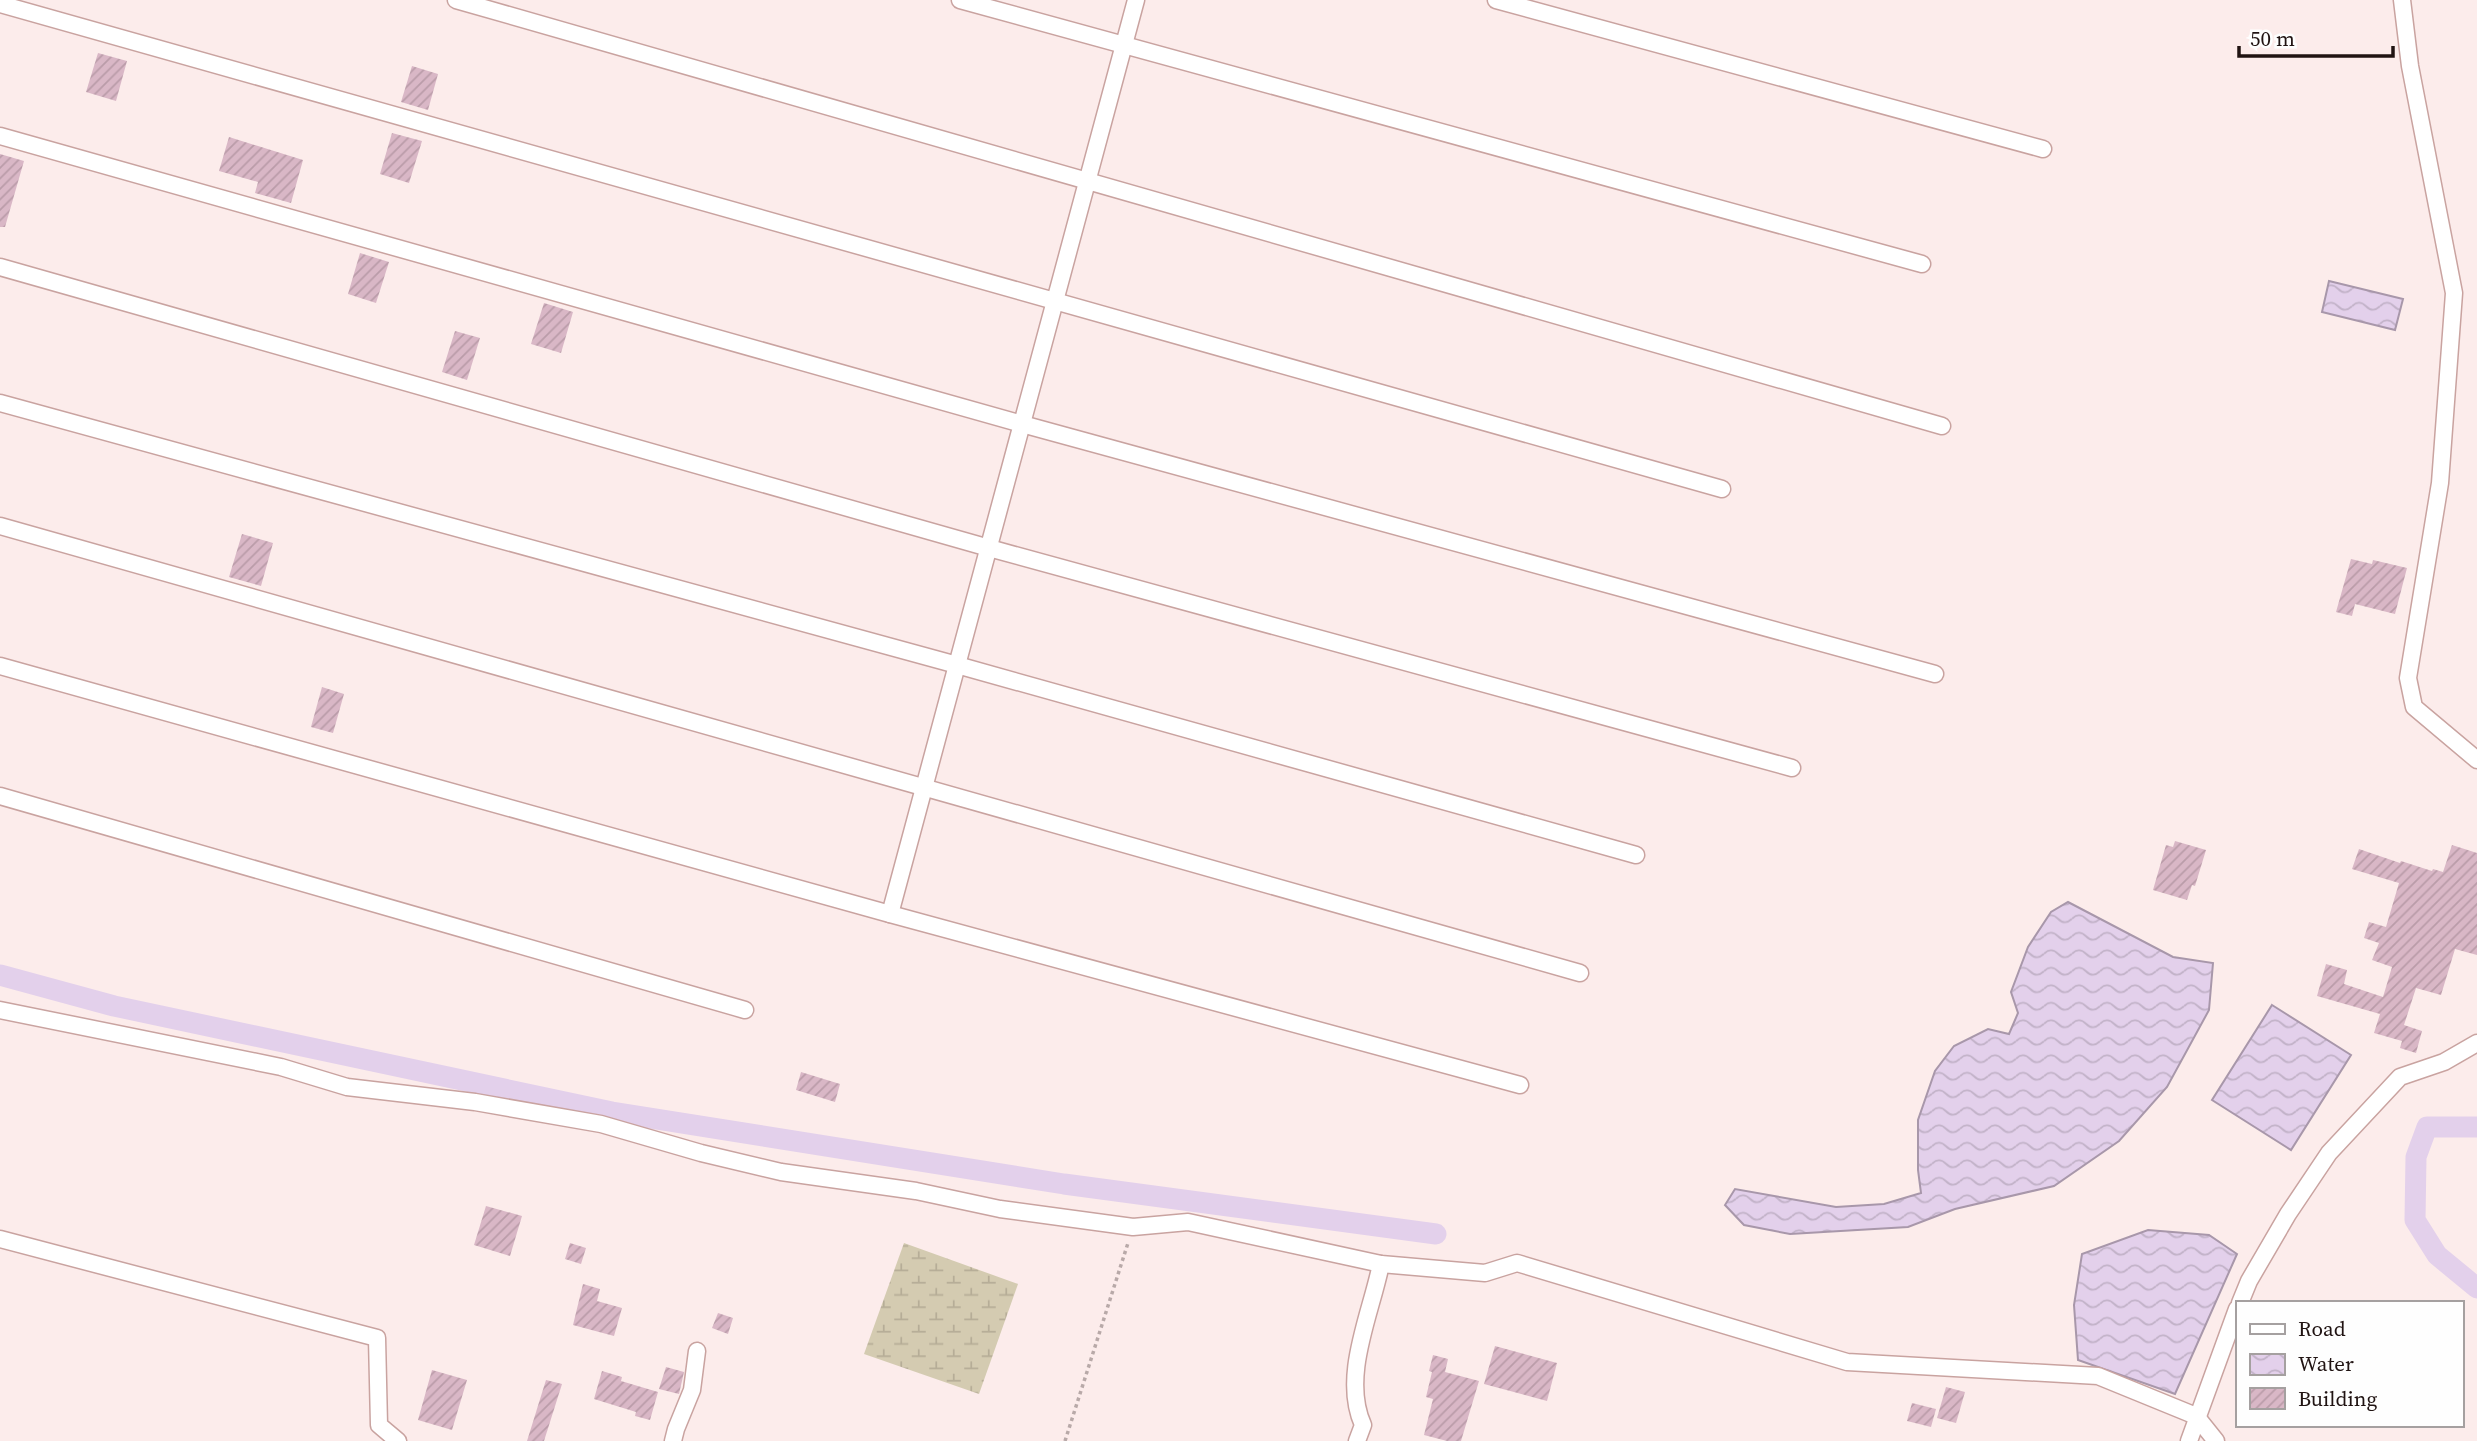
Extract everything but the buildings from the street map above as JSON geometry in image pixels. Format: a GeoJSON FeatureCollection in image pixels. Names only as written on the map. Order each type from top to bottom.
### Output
{"type":"FeatureCollection","features":[{"type":"Feature","properties":{"kind":"street"},"geometry":{"type":"LineString","coordinates":[[456,0],[1942,426]]}},
{"type":"Feature","properties":{"kind":"street"},"geometry":{"type":"LineString","coordinates":[[960,0],[1922,264]]}},
{"type":"Feature","properties":{"kind":"street"},"geometry":{"type":"LineString","coordinates":[[890,914],[1136,0]]}},
{"type":"Feature","properties":{"kind":"street"},"geometry":{"type":"LineString","coordinates":[[1496,0],[2043,149]]}},
{"type":"Feature","properties":{"kind":"street"},"geometry":{"type":"LineString","coordinates":[[2402,0],[2410,66],[2454,293],[2440,483],[2408,678],[2414,708],[2477,760]]}},
{"type":"Feature","properties":{"kind":"street"},"geometry":{"type":"LineString","coordinates":[[0,4],[1722,489]]}},
{"type":"Feature","properties":{"kind":"street"},"geometry":{"type":"LineString","coordinates":[[0,136],[1022,424],[1935,674]]}},
{"type":"Feature","properties":{"kind":"street"},"geometry":{"type":"LineString","coordinates":[[0,267],[989,548],[1792,768]]}},
{"type":"Feature","properties":{"kind":"street"},"geometry":{"type":"LineString","coordinates":[[0,403],[957,665],[1636,855]]}},
{"type":"Feature","properties":{"kind":"street"},"geometry":{"type":"LineString","coordinates":[[0,526],[1580,973]]}},
{"type":"Feature","properties":{"kind":"street"},"geometry":{"type":"LineString","coordinates":[[0,666],[890,914],[1520,1084]]}},
{"type":"Feature","properties":{"kind":"street"},"geometry":{"type":"LineString","coordinates":[[0,796],[744,1010]]}},
{"type":"Feature","properties":{"kind":"street"},"geometry":{"type":"LineString","coordinates":[[0,1010],[281,1067],[347,1087],[475,1102],[601,1124],[701,1153],[781,1172],[916,1191],[1041,1216],[1133,1227],[1188,1222],[1381,1264],[1485,1273],[1517,1263],[1847,1362],[2098,1376],[2196,1416],[2216,1441]]}},
{"type":"Feature","properties":{"kind":"street"},"geometry":{"type":"LineString","coordinates":[[2241,1301],[2249,1280],[2288,1214],[2329,1153],[2400,1077],[2444,1062],[2477,1043]]}},
{"type":"Feature","properties":{"kind":"street"},"geometry":{"type":"LineString","coordinates":[[0,1240],[377,1338],[379,1425],[398,1441]]}},
{"type":"Feature","properties":{"kind":"street"},"geometry":{"type":"LineString","coordinates":[[1357,1441],[1363,1425],[1358,1413],[1355,1383],[1381,1264]]}},
{"type":"Feature","properties":{"kind":"street"},"geometry":{"type":"LineString","coordinates":[[2189,1441],[2236,1312]]}},
{"type":"Feature","properties":{"kind":"street"},"geometry":{"type":"LineString","coordinates":[[673,1441],[692,1390],[697,1351]]}},
{"type":"Feature","properties":{"kind":"path"},"geometry":{"type":"LineString","coordinates":[[1065,1441],[1133,1227]]}},
{"type":"Feature","properties":{"kind":"green space"},"geometry":{"type":"Polygon","coordinates":[[[904,1243],[1018,1284],[979,1394],[864,1354],[904,1243]]]}},
{"type":"Feature","properties":{"kind":"water"},"geometry":{"type":"Polygon","coordinates":[[[2329,281],[2403,299],[2395,330],[2322,312],[2329,281]]]}},
{"type":"Feature","properties":{"kind":"water"},"geometry":{"type":"Polygon","coordinates":[[[2068,902],[2173,957],[2213,963],[2209,1010],[2167,1087],[2119,1141],[2054,1186],[1955,1209],[1908,1227],[1790,1234],[1744,1225],[1725,1205],[1735,1189],[1836,1207],[1884,1204],[1921,1193],[1918,1120],[1935,1071],[1954,1046],[1988,1029],[2009,1034],[2018,1013],[2011,992],[2028,947],[2051,912],[2068,902]]]}},
{"type":"Feature","properties":{"kind":"water"},"geometry":{"type":"Polygon","coordinates":[[[2272,1005],[2351,1055],[2291,1150],[2212,1100],[2272,1005]]]}},
{"type":"Feature","properties":{"kind":"water"},"geometry":{"type":"Polygon","coordinates":[[[2148,1230],[2209,1235],[2237,1254],[2175,1394],[2078,1360],[2074,1305],[2082,1254],[2148,1230]]]}},
{"type":"Feature","properties":{"kind":"waterway"},"geometry":{"type":"LineString","coordinates":[[0,975],[114,1006],[612,1112],[1064,1184],[1436,1234]]}},
{"type":"Feature","properties":{"kind":"waterway"},"geometry":{"type":"LineString","coordinates":[[2477,1127],[2427,1127],[2416,1157],[2415,1220],[2437,1255],[2477,1288]]}}]}
